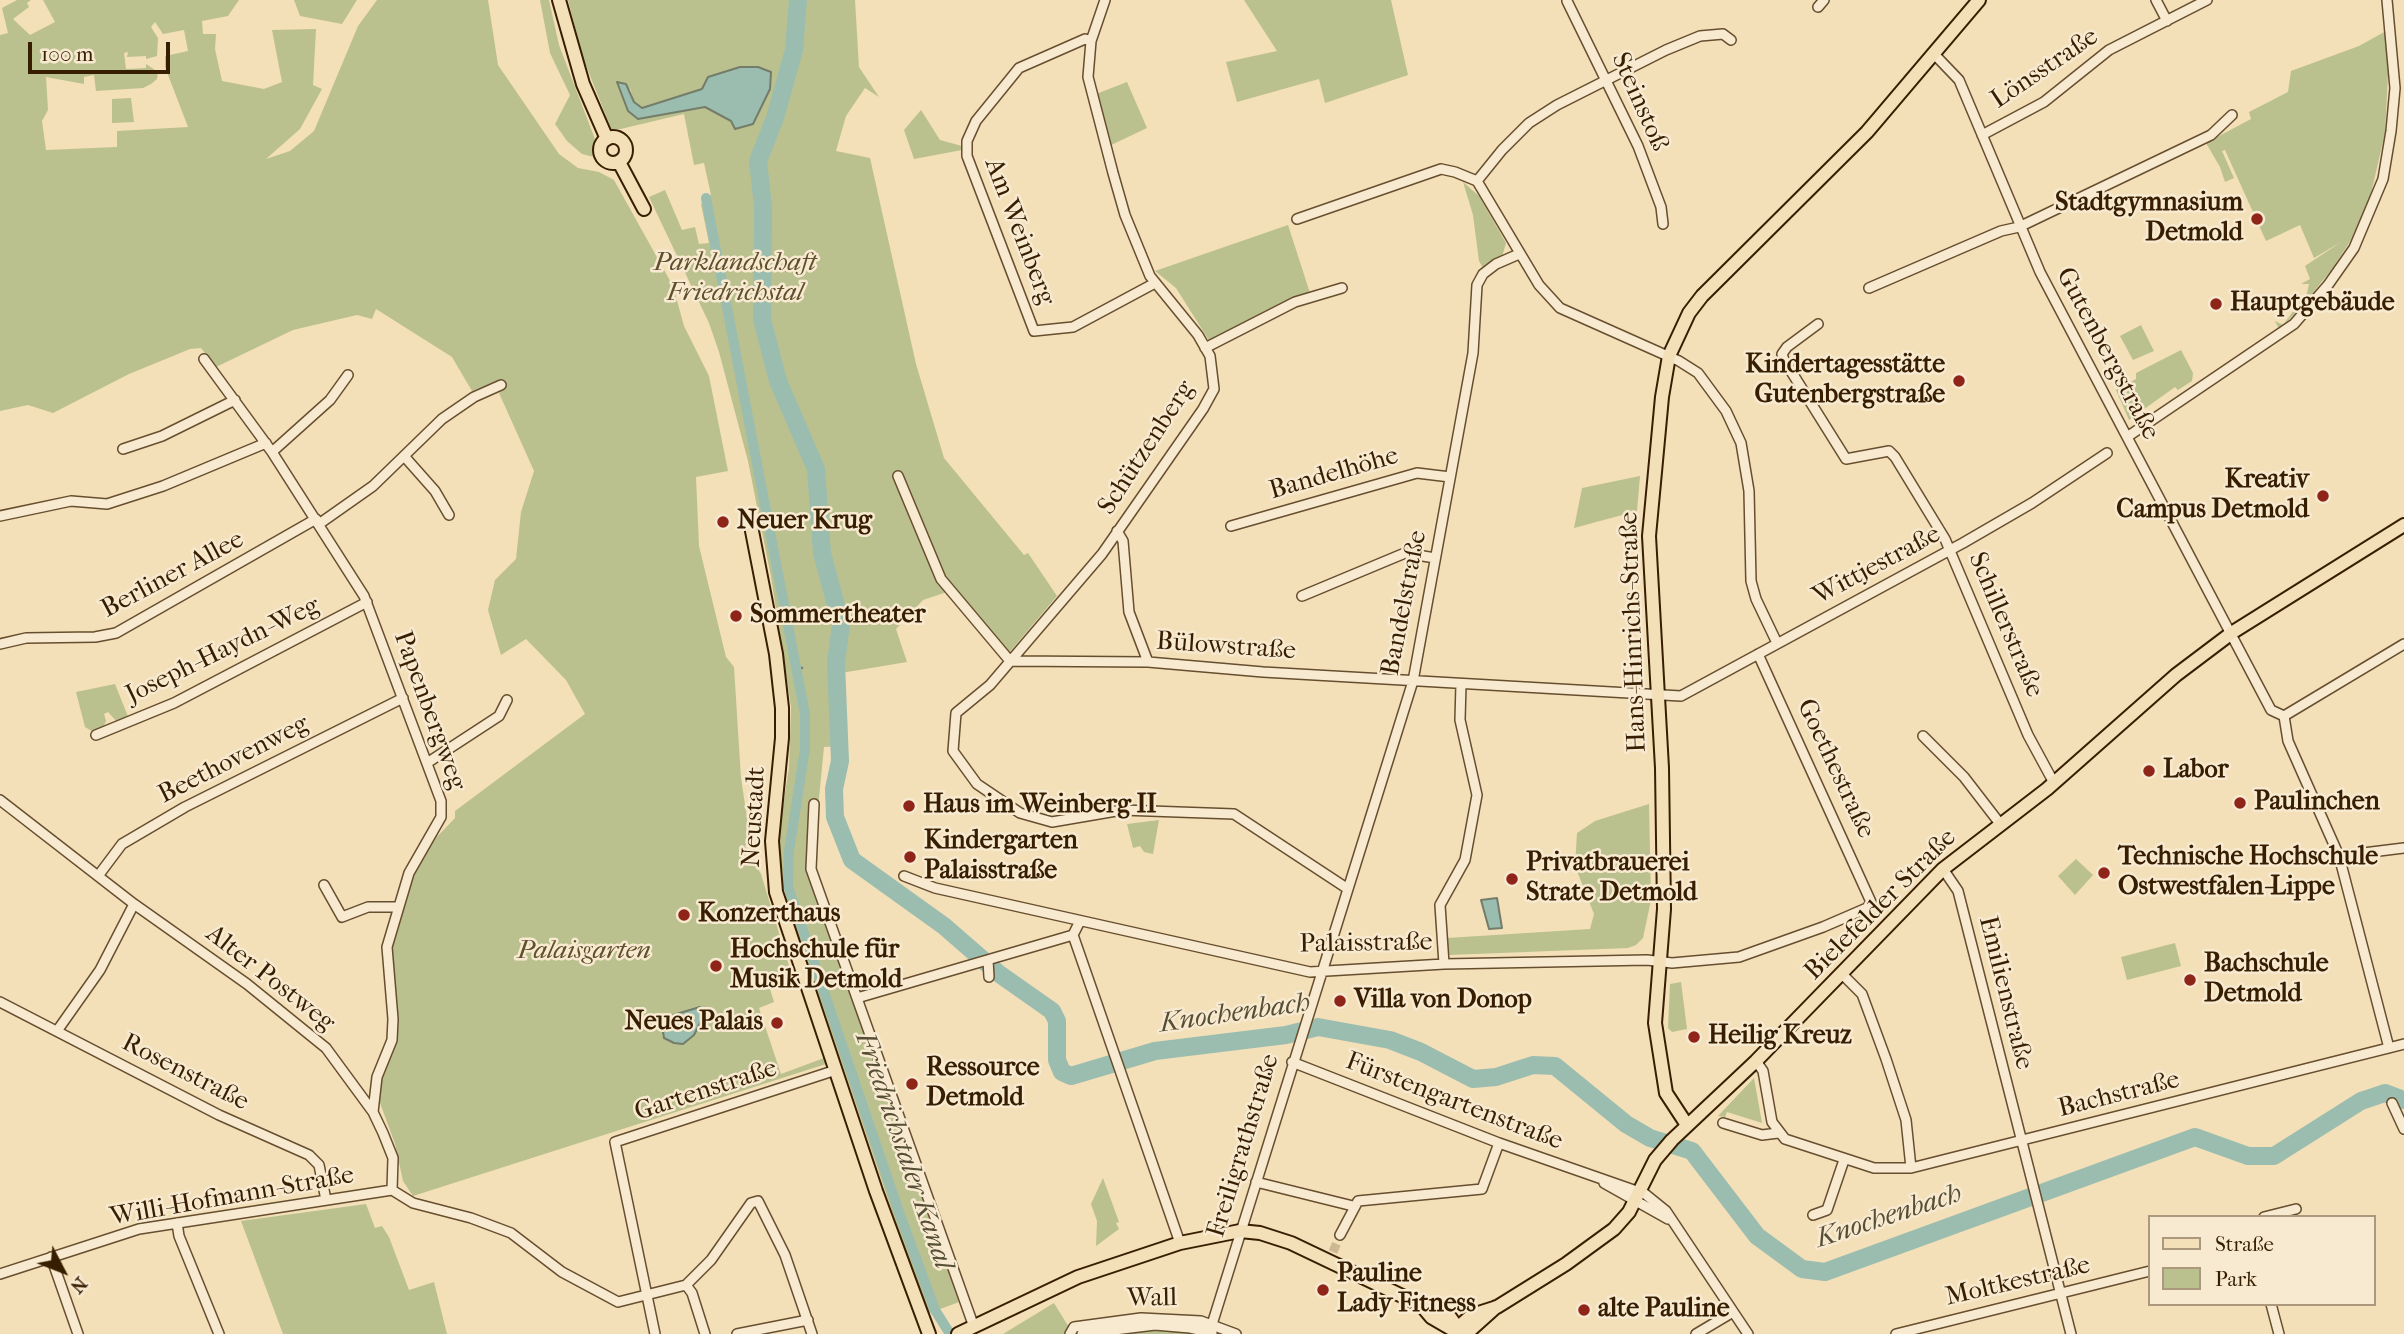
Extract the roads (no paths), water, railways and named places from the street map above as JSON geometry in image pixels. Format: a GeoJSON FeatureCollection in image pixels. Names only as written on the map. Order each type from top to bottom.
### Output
{"type":"FeatureCollection","features":[{"type":"Feature","properties":{"kind":"main road"},"geometry":{"type":"LineString","coordinates":[[559,0],[583,84],[607,139]]}},
{"type":"Feature","properties":{"kind":"main road","name":"Hans-Hinrichs-Straße"},"geometry":{"type":"LineString","coordinates":[[1687,1125],[1668,1100],[1655,1023],[1664,909],[1658,696],[1649,536],[1662,397],[1669,356],[1689,313],[1702,296],[1867,132],[1979,0]]}},
{"type":"Feature","properties":{"kind":"main road"},"geometry":{"type":"LineString","coordinates":[[619,138],[625,145],[626,153],[619,162],[611,164],[601,156],[600,148],[607,139],[619,138]]}},
{"type":"Feature","properties":{"kind":"main road"},"geometry":{"type":"LineString","coordinates":[[619,162],[644,209]]}},
{"type":"Feature","properties":{"kind":"main road","name":"Bielefelder Straße"},"geometry":{"type":"LineString","coordinates":[[1460,1332],[1475,1313],[1496,1307],[1594,1245],[1622,1221],[1662,1150],[1756,1061],[1943,869],[2054,783],[2176,675],[2233,632],[2404,525]]}},
{"type":"Feature","properties":{"kind":"main road","name":"Neustadt"},"geometry":{"type":"LineString","coordinates":[[752,531],[776,654],[782,708],[782,738],[772,841],[775,883],[836,1070],[929,1334]]}},
{"type":"Feature","properties":{"kind":"main road"},"geometry":{"type":"LineString","coordinates":[[958,1334],[1078,1277],[1180,1243],[1240,1231],[1271,1236],[1331,1256],[1421,1305],[1435,1307],[1446,1314],[1460,1332]]}},
{"type":"Feature","properties":{"kind":"street","name":"Schützenberg"},"geometry":{"type":"LineString","coordinates":[[1105,0],[1091,41],[1088,77],[1125,215],[1155,283],[1198,335],[1205,348],[1214,389],[1102,554],[990,685],[956,713],[953,751],[977,784],[1020,813],[1052,822],[1122,810],[1234,814],[1348,890]]}},
{"type":"Feature","properties":{"kind":"street"},"geometry":{"type":"LineString","coordinates":[[2156,0],[2166,21]]}},
{"type":"Feature","properties":{"kind":"street","name":"Lönsstraße"},"geometry":{"type":"LineString","coordinates":[[1982,135],[2043,102],[2109,50],[2207,0]]}},
{"type":"Feature","properties":{"kind":"street"},"geometry":{"type":"LineString","coordinates":[[2127,437],[2294,324],[2328,285],[2354,248],[2383,179],[2391,131],[2395,88],[2387,0]]}},
{"type":"Feature","properties":{"kind":"street","name":"Steinstoß"},"geometry":{"type":"LineString","coordinates":[[1567,1],[1639,146],[1661,207],[1663,224]]}},
{"type":"Feature","properties":{"kind":"street"},"geometry":{"type":"LineString","coordinates":[[1477,181],[1529,123],[1605,80],[1700,36],[1723,34],[1731,40]]}},
{"type":"Feature","properties":{"kind":"street","name":"Am Weinberg"},"geometry":{"type":"LineString","coordinates":[[1091,41],[1085,39],[1019,68],[976,121],[967,141],[967,156],[1034,331],[1073,327],[1155,283]]}},
{"type":"Feature","properties":{"kind":"street","name":"Gutenbergstraße"},"geometry":{"type":"LineString","coordinates":[[1935,55],[1959,80],[2039,272],[2233,632],[2272,710],[2284,716]]}},
{"type":"Feature","properties":{"kind":"street"},"geometry":{"type":"LineString","coordinates":[[1869,288],[2001,231],[2019,227],[2211,135],[2232,116]]}},
{"type":"Feature","properties":{"kind":"street"},"geometry":{"type":"LineString","coordinates":[[1297,219],[1441,169],[1477,181],[1539,285],[1560,308],[1688,366],[1712,388],[1741,443],[1749,491],[1751,581],[1756,599],[1777,643]]}},
{"type":"Feature","properties":{"kind":"street","name":"Bandelstraße"},"geometry":{"type":"LineString","coordinates":[[1321,971],[1413,681],[1473,353],[1477,285],[1483,274],[1496,264],[1519,254]]}},
{"type":"Feature","properties":{"kind":"street"},"geometry":{"type":"LineString","coordinates":[[1205,348],[1295,302],[1342,288]]}},
{"type":"Feature","properties":{"kind":"street","name":"Schillerstraße"},"geometry":{"type":"LineString","coordinates":[[1818,324],[1787,347],[1782,354],[1784,360],[1846,459],[1889,451],[1950,550],[2028,735],[2054,783]]}},
{"type":"Feature","properties":{"kind":"street","name":"Papenbergweg"},"geometry":{"type":"LineString","coordinates":[[204,359],[269,447],[367,602],[441,801],[441,817],[410,873],[397,907],[387,947],[393,1019],[392,1040],[377,1077],[373,1112]]}},
{"type":"Feature","properties":{"kind":"street"},"geometry":{"type":"LineString","coordinates":[[0,516],[71,500],[107,504],[269,447],[330,400],[348,375]]}},
{"type":"Feature","properties":{"kind":"street","name":"Berliner Allee"},"geometry":{"type":"LineString","coordinates":[[0,644],[35,637],[95,637],[116,633],[317,522],[373,486],[442,419],[474,397],[501,385]]}},
{"type":"Feature","properties":{"kind":"street"},"geometry":{"type":"LineString","coordinates":[[123,449],[162,436],[235,400]]}},
{"type":"Feature","properties":{"kind":"street","name":"Wittjestraße"},"geometry":{"type":"LineString","coordinates":[[1658,696],[1681,696],[1950,550],[2032,503],[2107,453]]}},
{"type":"Feature","properties":{"kind":"street"},"geometry":{"type":"LineString","coordinates":[[404,456],[429,484],[449,515]]}},
{"type":"Feature","properties":{"kind":"street","name":"Bandelhöhe"},"geometry":{"type":"LineString","coordinates":[[1231,526],[1416,472],[1450,477]]}},
{"type":"Feature","properties":{"kind":"street"},"geometry":{"type":"LineString","coordinates":[[898,476],[941,579],[1010,661]]}},
{"type":"Feature","properties":{"kind":"street"},"geometry":{"type":"LineString","coordinates":[[1117,531],[1123,541],[1129,612],[1148,662]]}},
{"type":"Feature","properties":{"kind":"street"},"geometry":{"type":"LineString","coordinates":[[1302,596],[1405,553],[1436,558]]}},
{"type":"Feature","properties":{"kind":"street","name":"Joseph-Haydn-Weg"},"geometry":{"type":"LineString","coordinates":[[96,735],[174,703],[367,602]]}},
{"type":"Feature","properties":{"kind":"street"},"geometry":{"type":"LineString","coordinates":[[2389,1048],[2339,856],[2288,741],[2284,716],[2404,644]]}},
{"type":"Feature","properties":{"kind":"street","name":"Goethestraße"},"geometry":{"type":"LineString","coordinates":[[1758,654],[1871,902]]}},
{"type":"Feature","properties":{"kind":"street","name":"Bülowstraße"},"geometry":{"type":"LineString","coordinates":[[1010,661],[1148,662],[1658,696]]}},
{"type":"Feature","properties":{"kind":"street"},"geometry":{"type":"LineString","coordinates":[[1444,964],[1440,905],[1465,860],[1477,795],[1460,720],[1461,684]]}},
{"type":"Feature","properties":{"kind":"street","name":"Beethovenweg"},"geometry":{"type":"LineString","coordinates":[[98,876],[122,844],[174,814],[403,698]]}},
{"type":"Feature","properties":{"kind":"street"},"geometry":{"type":"LineString","coordinates":[[427,763],[499,716],[507,700]]}},
{"type":"Feature","properties":{"kind":"street"},"geometry":{"type":"LineString","coordinates":[[1923,736],[1964,778],[2001,825]]}},
{"type":"Feature","properties":{"kind":"street","name":"Alter Postweg"},"geometry":{"type":"LineString","coordinates":[[0,800],[134,904],[307,1030],[343,1067],[373,1112],[393,1158],[392,1191]]}},
{"type":"Feature","properties":{"kind":"street"},"geometry":{"type":"LineString","coordinates":[[814,804],[811,869],[974,1326]]}},
{"type":"Feature","properties":{"kind":"street"},"geometry":{"type":"LineString","coordinates":[[2339,856],[2404,848]]}},
{"type":"Feature","properties":{"kind":"street","name":"Emilienstraße"},"geometry":{"type":"LineString","coordinates":[[1943,869],[1958,891],[2071,1334]]}},
{"type":"Feature","properties":{"kind":"street","name":"Palaisstraße"},"geometry":{"type":"LineString","coordinates":[[904,876],[935,888],[1310,972],[1545,960],[1682,963],[1748,955],[1856,913],[1871,902]]}},
{"type":"Feature","properties":{"kind":"street"},"geometry":{"type":"LineString","coordinates":[[324,885],[342,917],[368,907],[397,907]]}},
{"type":"Feature","properties":{"kind":"street"},"geometry":{"type":"LineString","coordinates":[[57,1031],[100,970],[134,904]]}},
{"type":"Feature","properties":{"kind":"street"},"geometry":{"type":"LineString","coordinates":[[1080,921],[1073,935],[1180,1243]]}},
{"type":"Feature","properties":{"kind":"street"},"geometry":{"type":"LineString","coordinates":[[857,998],[1073,935]]}},
{"type":"Feature","properties":{"kind":"street"},"geometry":{"type":"LineString","coordinates":[[988,960],[989,976]]}},
{"type":"Feature","properties":{"kind":"street","name":"Freiligrathstraße"},"geometry":{"type":"LineString","coordinates":[[1211,1331],[1321,971]]}},
{"type":"Feature","properties":{"kind":"street"},"geometry":{"type":"LineString","coordinates":[[1842,974],[1862,994],[1886,1059],[1906,1120],[1911,1168]]}},
{"type":"Feature","properties":{"kind":"street","name":"Rosenstraße"},"geometry":{"type":"LineString","coordinates":[[0,1002],[219,1115],[309,1156],[319,1165],[326,1200]]}},
{"type":"Feature","properties":{"kind":"street","name":"Bachstraße"},"geometry":{"type":"LineString","coordinates":[[1723,1123],[1762,1135],[1778,1133],[1785,1139],[1874,1168],[1911,1168],[2404,1044]]}},
{"type":"Feature","properties":{"kind":"street"},"geometry":{"type":"LineString","coordinates":[[1756,1061],[1763,1071],[1772,1122],[1778,1133]]}},
{"type":"Feature","properties":{"kind":"street","name":"Fürstengartenstraße"},"geometry":{"type":"LineString","coordinates":[[1292,1062],[1638,1196]]}},
{"type":"Feature","properties":{"kind":"street","name":"Gartenstraße"},"geometry":{"type":"LineString","coordinates":[[655,1334],[615,1142],[836,1070]]}},
{"type":"Feature","properties":{"kind":"street"},"geometry":{"type":"LineString","coordinates":[[2392,1103],[2404,1129]]}},
{"type":"Feature","properties":{"kind":"street"},"geometry":{"type":"LineString","coordinates":[[1340,1235],[1353,1206],[1364,1200],[1482,1189],[1499,1143]]}},
{"type":"Feature","properties":{"kind":"street"},"geometry":{"type":"LineString","coordinates":[[1812,1215],[1827,1210],[1844,1160]]}},
{"type":"Feature","properties":{"kind":"street"},"geometry":{"type":"LineString","coordinates":[[1256,1182],[1353,1206]]}},
{"type":"Feature","properties":{"kind":"street"},"geometry":{"type":"LineString","coordinates":[[392,1191],[421,1206],[471,1218],[511,1233],[562,1272],[612,1301],[646,1296],[686,1285],[725,1242],[751,1203],[758,1201],[785,1255],[812,1334]]}},
{"type":"Feature","properties":{"kind":"street","name":"Willi-Hofmann-Straße"},"geometry":{"type":"LineString","coordinates":[[0,1274],[139,1229],[392,1191]]}},
{"type":"Feature","properties":{"kind":"street"},"geometry":{"type":"LineString","coordinates":[[1638,1196],[1657,1202],[1748,1334]]}},
{"type":"Feature","properties":{"kind":"street"},"geometry":{"type":"LineString","coordinates":[[2272,1215],[2296,1209]]}},
{"type":"Feature","properties":{"kind":"street"},"geometry":{"type":"LineString","coordinates":[[177,1223],[179,1236],[219,1334]]}},
{"type":"Feature","properties":{"kind":"street"},"geometry":{"type":"LineString","coordinates":[[51,1257],[78,1334]]}},
{"type":"Feature","properties":{"kind":"street","name":"Moltkestraße"},"geometry":{"type":"LineString","coordinates":[[1896,1334],[2148,1272]]}},
{"type":"Feature","properties":{"kind":"street"},"geometry":{"type":"LineString","coordinates":[[686,1285],[692,1293],[705,1334]]}},
{"type":"Feature","properties":{"kind":"street"},"geometry":{"type":"LineString","coordinates":[[2272,1306],[2279,1334]]}},
{"type":"Feature","properties":{"kind":"street"},"geometry":{"type":"LineString","coordinates":[[1696,1334],[1733,1312]]}},
{"type":"Feature","properties":{"kind":"street","name":"Wall"},"geometry":{"type":"LineString","coordinates":[[1070,1334],[1074,1327],[1141,1318],[1176,1318],[1211,1331]]}},
{"type":"Feature","properties":{"kind":"street"},"geometry":{"type":"LineString","coordinates":[[737,1334],[808,1320]]}},
{"type":"Feature","properties":{"kind":"street","name":"Wall"},"geometry":{"type":"LineString","coordinates":[[1082,1334],[1155,1325],[1236,1334]]}},
{"type":"Feature","properties":{"kind":"waterway","name":"Knochenbach"},"geometry":{"type":"LineString","coordinates":[[798,0],[794,50],[775,118],[758,161],[763,207],[762,319],[778,381],[816,469],[822,553],[841,624],[836,663],[840,761],[834,789],[835,817],[852,860],[944,926],[998,973],[1052,1011],[1057,1021],[1057,1060],[1062,1072],[1071,1076],[1155,1051],[1286,1035],[1318,1027],[1390,1040],[1421,1052],[1473,1079],[1496,1077],[1533,1065],[1555,1066],[1626,1124],[1650,1138],[1692,1151],[1757,1236],[1802,1269],[1825,1272],[2195,1137],[2248,1156],[2274,1156],[2361,1101],[2385,1093],[2404,1100]]}},
{"type":"Feature","properties":{"kind":"waterway","name":"Friedrichstaler Kanal"},"geometry":{"type":"LineString","coordinates":[[706,198],[805,714],[805,749],[789,851],[788,886],[899,1212],[935,1310],[950,1334]]}},
{"type":"Feature","properties":{"kind":"waterway","name":"Friedrichstaler Kanal"},"geometry":{"type":"LineString","coordinates":[[797,668],[802,668]]}},
{"type":"Feature","properties":{"kind":"tunnel"},"geometry":{"type":"LineString","coordinates":[[1333,1252],[1340,1235]]}},
{"type":"Feature","properties":{"kind":"place","name":"Stadtgymnasium Detmold"},"geometry":{"type":"Point","coordinates":[2257,219]}},
{"type":"Feature","properties":{"kind":"place","name":"Hauptgebäude"},"geometry":{"type":"Point","coordinates":[2216,304]}},
{"type":"Feature","properties":{"kind":"place","name":"Kindertagesstätte Gutenbergstraße"},"geometry":{"type":"Point","coordinates":[1959,381]}},
{"type":"Feature","properties":{"kind":"place","name":"Kreativ Campus Detmold"},"geometry":{"type":"Point","coordinates":[2323,496]}},
{"type":"Feature","properties":{"kind":"place","name":"Neuer Krug"},"geometry":{"type":"Point","coordinates":[723,522]}},
{"type":"Feature","properties":{"kind":"place","name":"Sommertheater"},"geometry":{"type":"Point","coordinates":[736,616]}},
{"type":"Feature","properties":{"kind":"place","name":"Labor"},"geometry":{"type":"Point","coordinates":[2149,771]}},
{"type":"Feature","properties":{"kind":"place","name":"Paulinchen"},"geometry":{"type":"Point","coordinates":[2240,803]}},
{"type":"Feature","properties":{"kind":"place","name":"Haus im Weinberg II"},"geometry":{"type":"Point","coordinates":[909,806]}},
{"type":"Feature","properties":{"kind":"place","name":"Kindergarten Palaisstraße"},"geometry":{"type":"Point","coordinates":[910,857]}},
{"type":"Feature","properties":{"kind":"place","name":"Technische Hochschule Ostwestfalen-Lippe"},"geometry":{"type":"Point","coordinates":[2104,873]}},
{"type":"Feature","properties":{"kind":"place","name":"Privatbrauerei Strate Detmold"},"geometry":{"type":"Point","coordinates":[1512,879]}},
{"type":"Feature","properties":{"kind":"place","name":"Konzerthaus"},"geometry":{"type":"Point","coordinates":[684,915]}},
{"type":"Feature","properties":{"kind":"place","name":"Hochschule für Musik Detmold"},"geometry":{"type":"Point","coordinates":[716,966]}},
{"type":"Feature","properties":{"kind":"place","name":"Bachschule Detmold"},"geometry":{"type":"Point","coordinates":[2190,980]}},
{"type":"Feature","properties":{"kind":"place","name":"Villa von Donop"},"geometry":{"type":"Point","coordinates":[1340,1001]}},
{"type":"Feature","properties":{"kind":"place","name":"Neues Palais"},"geometry":{"type":"Point","coordinates":[777,1023]}},
{"type":"Feature","properties":{"kind":"place","name":"Heilig Kreuz"},"geometry":{"type":"Point","coordinates":[1694,1037]}},
{"type":"Feature","properties":{"kind":"place","name":"Ressource Detmold"},"geometry":{"type":"Point","coordinates":[912,1084]}},
{"type":"Feature","properties":{"kind":"place","name":"Pauline Lady Fitness"},"geometry":{"type":"Point","coordinates":[1323,1290]}},
{"type":"Feature","properties":{"kind":"place","name":"alte Pauline"},"geometry":{"type":"Point","coordinates":[1584,1310]}},
{"type":"Feature","properties":{"kind":"park label","name":"Parklandschaft Friedrichstal"},"geometry":{"type":"Point","coordinates":[735,279]}},
{"type":"Feature","properties":{"kind":"park label","name":"Palaisgarten"},"geometry":{"type":"Point","coordinates":[584,952]}}]}
